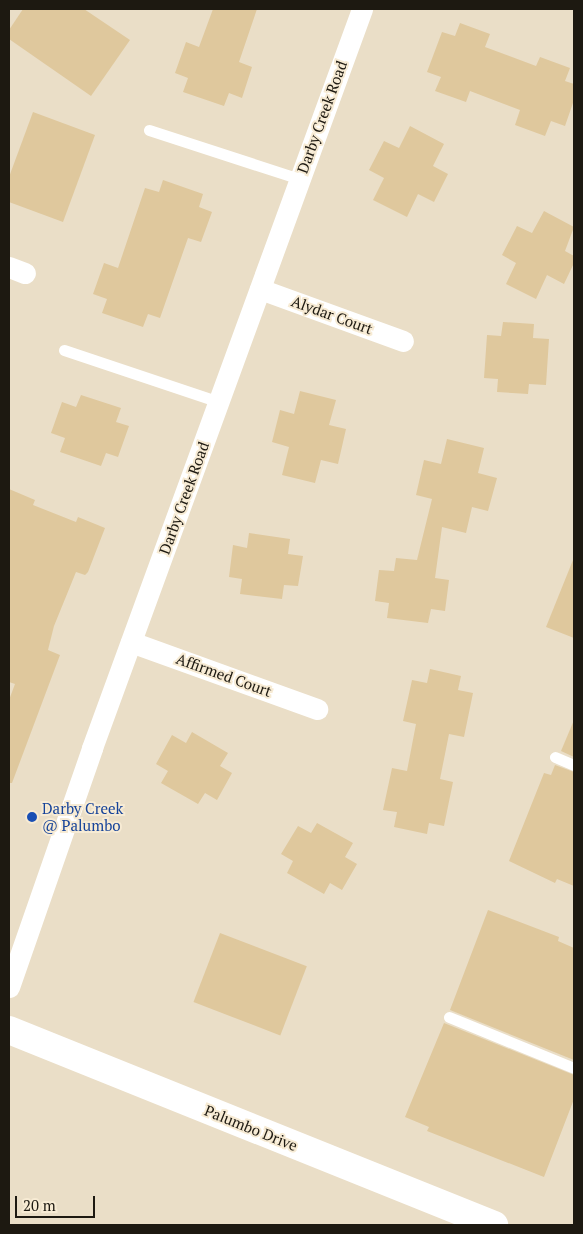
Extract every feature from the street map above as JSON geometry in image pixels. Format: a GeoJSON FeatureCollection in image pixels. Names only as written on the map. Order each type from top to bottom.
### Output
{"type":"FeatureCollection","features":[{"type":"Feature","properties":{"kind":"street","name":"Darby Creek Road"},"geometry":{"type":"LineString","coordinates":[[9,987],[362,9]]}},
{"type":"Feature","properties":{"kind":"street","name":"Alydar Court"},"geometry":{"type":"LineString","coordinates":[[260,289],[403,341]]}},
{"type":"Feature","properties":{"kind":"street","name":"Affirmed Court"},"geometry":{"type":"LineString","coordinates":[[132,642],[317,709]]}},
{"type":"Feature","properties":{"kind":"street","name":"Palumbo Drive"},"geometry":{"type":"LineString","coordinates":[[9,1030],[494,1225]]}},
{"type":"Feature","properties":{"kind":"lane"},"geometry":{"type":"LineString","coordinates":[[149,130],[300,179]]}},
{"type":"Feature","properties":{"kind":"lane"},"geometry":{"type":"LineString","coordinates":[[64,350],[219,402]]}},
{"type":"Feature","properties":{"kind":"lane"},"geometry":{"type":"LineString","coordinates":[[555,757],[574,766]]}},
{"type":"Feature","properties":{"kind":"lane"},"geometry":{"type":"LineString","coordinates":[[449,1017],[574,1068]]}},
{"type":"Feature","properties":{"kind":"building"},"geometry":{"type":"Polygon","coordinates":[[[23,9],[84,9],[130,40],[91,96],[9,39],[9,30],[23,9]]]}},
{"type":"Feature","properties":{"kind":"building"},"geometry":{"type":"Polygon","coordinates":[[[213,9],[257,9],[239,62],[252,67],[242,98],[229,93],[224,106],[183,92],[188,78],[175,73],[186,42],[199,47],[213,9]]]}},
{"type":"Feature","properties":{"kind":"building"},"geometry":{"type":"Polygon","coordinates":[[[460,23],[490,34],[485,47],[536,66],[540,57],[570,68],[565,81],[574,84],[574,100],[565,126],[551,121],[545,136],[515,125],[520,110],[470,91],[466,102],[435,91],[441,77],[427,72],[442,32],[455,36],[460,23]]]}},
{"type":"Feature","properties":{"kind":"building"},"geometry":{"type":"Polygon","coordinates":[[[33,112],[95,135],[63,222],[9,202],[9,177],[33,112]]]}},
{"type":"Feature","properties":{"kind":"building"},"geometry":{"type":"Polygon","coordinates":[[[410,126],[444,144],[433,166],[448,174],[434,202],[418,194],[407,217],[373,200],[384,178],[369,170],[384,141],[399,148],[410,126]]]}},
{"type":"Feature","properties":{"kind":"building"},"geometry":{"type":"Polygon","coordinates":[[[163,180],[203,194],[199,207],[212,212],[201,242],[188,238],[160,318],[148,314],[143,327],[102,313],[107,299],[93,294],[104,263],[118,268],[145,188],[159,192],[163,180]]]}},
{"type":"Feature","properties":{"kind":"building"},"geometry":{"type":"Polygon","coordinates":[[[544,211],[574,227],[565,251],[574,256],[574,263],[564,284],[547,275],[536,299],[506,284],[516,263],[502,255],[517,226],[532,233],[544,211]]]}},
{"type":"Feature","properties":{"kind":"building"},"geometry":{"type":"Polygon","coordinates":[[[503,322],[534,324],[533,338],[549,339],[546,385],[529,384],[528,394],[497,392],[498,379],[484,378],[487,335],[501,336],[503,322]]]}},
{"type":"Feature","properties":{"kind":"building"},"geometry":{"type":"Polygon","coordinates":[[[300,391],[336,400],[329,425],[346,429],[338,464],[321,460],[315,483],[282,475],[289,447],[272,442],[280,410],[294,414],[300,391]]]}},
{"type":"Feature","properties":{"kind":"building"},"geometry":{"type":"Polygon","coordinates":[[[81,395],[121,408],[116,422],[129,426],[118,457],[106,453],[101,466],[60,452],[65,438],[51,433],[62,402],[76,407],[81,395]]]}},
{"type":"Feature","properties":{"kind":"building"},"geometry":{"type":"Polygon","coordinates":[[[447,439],[484,448],[478,473],[497,478],[488,511],[472,507],[466,533],[442,527],[435,578],[449,580],[445,611],[431,609],[428,623],[387,618],[389,603],[375,601],[379,570],[394,571],[396,558],[417,560],[432,499],[416,495],[424,460],[441,464],[447,439]]]}},
{"type":"Feature","properties":{"kind":"building"},"geometry":{"type":"Polygon","coordinates":[[[9,489],[35,500],[33,505],[76,522],[78,517],[105,528],[88,572],[85,575],[76,572],[54,626],[48,650],[60,655],[12,783],[9,783],[9,700],[15,684],[9,682],[9,489]]]}},
{"type":"Feature","properties":{"kind":"building"},"geometry":{"type":"Polygon","coordinates":[[[249,533],[290,539],[288,554],[303,556],[298,586],[284,585],[282,599],[240,594],[242,579],[229,577],[233,545],[247,548],[249,533]]]}},
{"type":"Feature","properties":{"kind":"building"},"geometry":{"type":"Polygon","coordinates":[[[574,560],[574,638],[546,627],[574,560]]]}},
{"type":"Feature","properties":{"kind":"building"},"geometry":{"type":"Polygon","coordinates":[[[430,669],[461,676],[458,690],[473,693],[464,737],[449,734],[440,779],[453,782],[444,826],[429,823],[427,834],[394,827],[397,812],[383,810],[392,768],[407,771],[416,724],[403,721],[412,680],[427,683],[430,669]]]}},
{"type":"Feature","properties":{"kind":"building"},"geometry":{"type":"Polygon","coordinates":[[[574,720],[574,757],[561,751],[574,720]]]}},
{"type":"Feature","properties":{"kind":"building"},"geometry":{"type":"Polygon","coordinates":[[[192,732],[228,753],[220,766],[232,773],[217,800],[205,793],[198,804],[161,783],[168,771],[156,764],[172,735],[186,743],[192,732]]]}},
{"type":"Feature","properties":{"kind":"building"},"geometry":{"type":"Polygon","coordinates":[[[555,765],[574,772],[574,886],[557,879],[555,883],[509,861],[544,773],[551,775],[555,765]]]}},
{"type":"Feature","properties":{"kind":"building"},"geometry":{"type":"Polygon","coordinates":[[[317,823],[353,843],[345,857],[357,864],[342,890],[330,883],[324,894],[287,873],[293,861],[281,854],[298,826],[311,833],[317,823]]]}},
{"type":"Feature","properties":{"kind":"building"},"geometry":{"type":"Polygon","coordinates":[[[488,910],[559,937],[558,941],[574,948],[574,1060],[450,1010],[488,910]]]}},
{"type":"Feature","properties":{"kind":"building"},"geometry":{"type":"Polygon","coordinates":[[[220,933],[307,966],[280,1035],[193,1002],[220,933]]]}},
{"type":"Feature","properties":{"kind":"building"},"geometry":{"type":"Polygon","coordinates":[[[444,1023],[574,1075],[574,1099],[544,1177],[427,1131],[429,1127],[405,1117],[444,1023]]]}},
{"type":"Feature","properties":{"kind":"place","name":"Darby Creek @ Palumbo"},"geometry":{"type":"Point","coordinates":[32,817]}}]}
